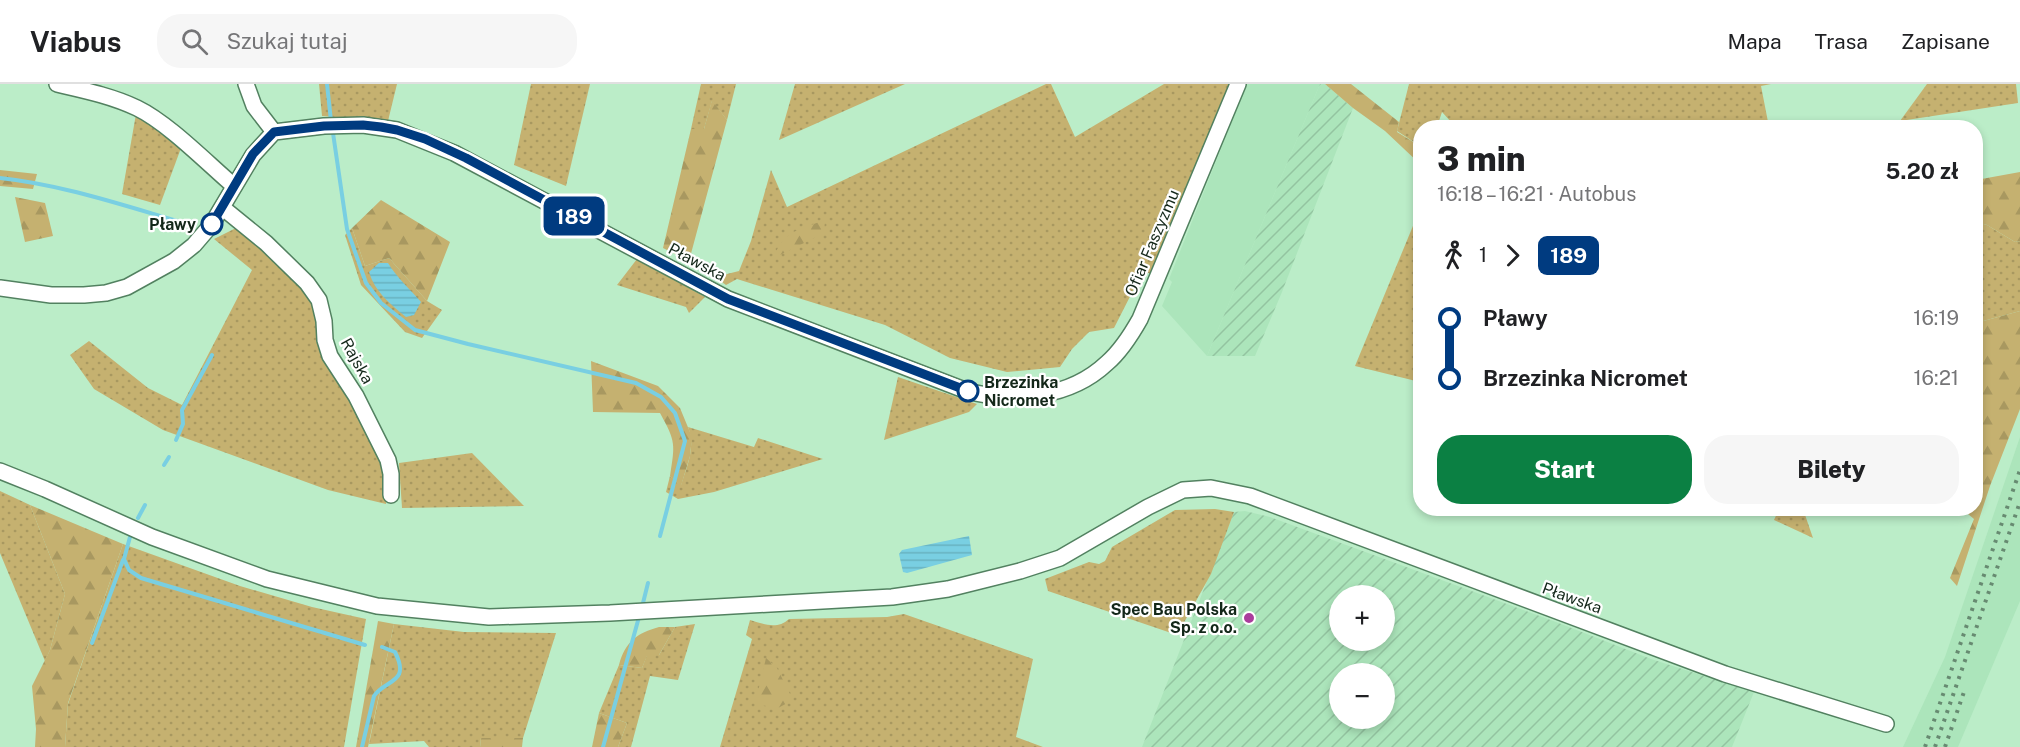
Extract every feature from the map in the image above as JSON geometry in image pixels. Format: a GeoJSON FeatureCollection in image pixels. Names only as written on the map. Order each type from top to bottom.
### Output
{"type":"FeatureCollection","features":[{"type":"Feature","properties":{"kind":"street"},"geometry":{"type":"LineString","coordinates":[[57,84],[95,93],[137,108],[171,132],[234,186]]}},
{"type":"Feature","properties":{"kind":"street"},"geometry":{"type":"LineString","coordinates":[[1,289],[51,295],[106,293],[127,287],[174,261],[194,245],[223,208],[253,154],[274,132],[254,106],[246,84]]}},
{"type":"Feature","properties":{"kind":"street","name":"Ofiar Faszyzmu"},"geometry":{"type":"LineString","coordinates":[[1065,388],[1087,378],[1107,364],[1125,344],[1140,319],[1238,84]]}},
{"type":"Feature","properties":{"kind":"street","name":"Pławska"},"geometry":{"type":"LineString","coordinates":[[274,132],[324,126],[363,125],[397,130],[425,139],[477,164],[728,299],[968,391],[989,396],[1022,398],[1065,388]]}},
{"type":"Feature","properties":{"kind":"street","name":"Rajska"},"geometry":{"type":"LineString","coordinates":[[223,208],[266,243],[307,284],[319,300],[324,321],[325,340],[330,356],[356,396],[388,460],[391,495]]}},
{"type":"Feature","properties":{"kind":"street","name":"Pławska"},"geometry":{"type":"LineString","coordinates":[[0,471],[152,537],[267,579],[377,606],[489,617],[610,613],[892,597],[948,589],[1020,571],[1060,558],[1148,507],[1184,490],[1210,488],[1250,496],[1725,674],[1886,724]]}},
{"type":"Feature","properties":{"kind":"shaded area"},"geometry":{"type":"Polygon","coordinates":[[[1247,84],[1320,84],[1207,356],[1162,306],[1172,282],[1169,279],[1247,84]]]}},
{"type":"Feature","properties":{"kind":"shaded area"},"geometry":{"type":"Polygon","coordinates":[[[1320,84],[1325,84],[1353,108],[1282,292],[1255,356],[1207,356],[1320,84]]]}},
{"type":"Feature","properties":{"kind":"shaded area"},"geometry":{"type":"Polygon","coordinates":[[[2020,437],[2020,601],[1958,747],[1903,747],[1945,657],[2020,437]]]}},
{"type":"Feature","properties":{"kind":"shaded area"},"geometry":{"type":"Polygon","coordinates":[[[1245,511],[1270,517],[1651,659],[1754,692],[1732,747],[1142,747],[1234,512],[1245,511]]]}},
{"type":"Feature","properties":{"kind":"green space"},"geometry":{"type":"Polygon","coordinates":[[[319,84],[397,84],[388,121],[322,116],[319,84]]]}},
{"type":"Feature","properties":{"kind":"green space"},"geometry":{"type":"Polygon","coordinates":[[[531,84],[590,84],[566,186],[514,165],[531,84]]]}},
{"type":"Feature","properties":{"kind":"green space"},"geometry":{"type":"Polygon","coordinates":[[[701,84],[736,84],[727,120],[712,101],[704,129],[691,129],[701,84]]]}},
{"type":"Feature","properties":{"kind":"green space"},"geometry":{"type":"Polygon","coordinates":[[[795,84],[905,84],[779,140],[795,84]]]}},
{"type":"Feature","properties":{"kind":"green space"},"geometry":{"type":"Polygon","coordinates":[[[1046,84],[1051,84],[1075,137],[1164,84],[1230,84],[1151,274],[1143,271],[1114,328],[1089,332],[1072,349],[1060,367],[1007,372],[950,358],[885,325],[737,279],[726,285],[715,277],[739,271],[751,241],[771,170],[787,207],[1046,84]]]}},
{"type":"Feature","properties":{"kind":"green space"},"geometry":{"type":"Polygon","coordinates":[[[1325,84],[1351,84],[1399,122],[1397,132],[1413,142],[1413,157],[1385,131],[1325,84]]]}},
{"type":"Feature","properties":{"kind":"green space"},"geometry":{"type":"Polygon","coordinates":[[[1409,84],[1771,84],[1761,86],[1768,120],[1449,120],[1442,112],[1439,120],[1413,120],[1413,141],[1397,131],[1409,84]]]}},
{"type":"Feature","properties":{"kind":"green space"},"geometry":{"type":"Polygon","coordinates":[[[1927,84],[2016,84],[2018,103],[1901,120],[1927,84]]]}},
{"type":"Feature","properties":{"kind":"green space"},"geometry":{"type":"Polygon","coordinates":[[[712,100],[727,120],[689,261],[663,248],[691,129],[704,129],[712,100]]]}},
{"type":"Feature","properties":{"kind":"green space"},"geometry":{"type":"Polygon","coordinates":[[[136,114],[181,148],[160,205],[122,194],[136,114]]]}},
{"type":"Feature","properties":{"kind":"green space"},"geometry":{"type":"Polygon","coordinates":[[[0,170],[37,174],[33,189],[0,186],[0,170]]]}},
{"type":"Feature","properties":{"kind":"green space"},"geometry":{"type":"Polygon","coordinates":[[[2020,172],[2020,241],[2015,242],[1983,224],[1983,179],[2020,172]]]}},
{"type":"Feature","properties":{"kind":"green space"},"geometry":{"type":"Polygon","coordinates":[[[15,197],[45,203],[53,236],[25,242],[15,197]]]}},
{"type":"Feature","properties":{"kind":"green space"},"geometry":{"type":"Polygon","coordinates":[[[381,200],[450,242],[427,301],[389,258],[365,266],[352,228],[381,200]]]}},
{"type":"Feature","properties":{"kind":"green space"},"geometry":{"type":"Polygon","coordinates":[[[825,220],[824,233],[774,258],[787,236],[825,220]]]}},
{"type":"Feature","properties":{"kind":"green space"},"geometry":{"type":"Polygon","coordinates":[[[1983,224],[2015,242],[2020,241],[2020,311],[1983,321],[1983,224]]]}},
{"type":"Feature","properties":{"kind":"green space"},"geometry":{"type":"Polygon","coordinates":[[[1413,226],[1413,380],[1355,366],[1413,226]]]}},
{"type":"Feature","properties":{"kind":"green space"},"geometry":{"type":"Polygon","coordinates":[[[236,228],[288,270],[314,300],[387,475],[386,504],[328,490],[163,430],[94,389],[70,355],[89,341],[148,388],[182,405],[252,270],[214,239],[236,228]]]}},
{"type":"Feature","properties":{"kind":"green space"},"geometry":{"type":"Polygon","coordinates":[[[352,228],[365,266],[389,258],[427,301],[442,310],[422,338],[405,332],[361,285],[345,235],[352,228]]]}},
{"type":"Feature","properties":{"kind":"green space"},"geometry":{"type":"Polygon","coordinates":[[[637,259],[705,297],[689,313],[686,307],[617,285],[637,259]]]}},
{"type":"Feature","properties":{"kind":"green space"},"geometry":{"type":"Polygon","coordinates":[[[2020,311],[2020,409],[1983,507],[1983,321],[2020,311]]]}},
{"type":"Feature","properties":{"kind":"green space"},"geometry":{"type":"Polygon","coordinates":[[[591,361],[658,386],[680,408],[692,437],[690,456],[681,486],[670,476],[673,443],[660,413],[593,412],[591,361]]]}},
{"type":"Feature","properties":{"kind":"green space"},"geometry":{"type":"Polygon","coordinates":[[[898,377],[977,404],[969,412],[884,440],[898,377]]]}},
{"type":"Feature","properties":{"kind":"green space"},"geometry":{"type":"Polygon","coordinates":[[[688,427],[754,447],[758,438],[823,459],[714,492],[678,499],[666,492],[670,476],[681,485],[691,449],[688,427]]]}},
{"type":"Feature","properties":{"kind":"green space"},"geometry":{"type":"Polygon","coordinates":[[[472,453],[524,506],[402,508],[399,463],[472,453]]]}},
{"type":"Feature","properties":{"kind":"green space"},"geometry":{"type":"Polygon","coordinates":[[[0,491],[30,505],[65,594],[45,661],[0,553],[0,491]]]}},
{"type":"Feature","properties":{"kind":"green space"},"geometry":{"type":"Polygon","coordinates":[[[30,505],[123,544],[68,703],[65,747],[35,747],[36,729],[32,686],[50,650],[65,594],[30,505]]]}},
{"type":"Feature","properties":{"kind":"green space"},"geometry":{"type":"Polygon","coordinates":[[[1215,509],[1234,512],[1211,574],[1177,635],[1048,591],[1045,579],[1089,562],[1099,564],[1105,561],[1112,547],[1175,510],[1215,509]]]}},
{"type":"Feature","properties":{"kind":"green space"},"geometry":{"type":"Polygon","coordinates":[[[1776,516],[1805,516],[1813,538],[1774,520],[1776,516]]]}},
{"type":"Feature","properties":{"kind":"green space"},"geometry":{"type":"Polygon","coordinates":[[[1970,516],[1980,516],[1957,586],[1950,578],[1974,519],[1970,516]]]}},
{"type":"Feature","properties":{"kind":"green space"},"geometry":{"type":"Polygon","coordinates":[[[123,544],[240,586],[312,607],[366,619],[344,747],[65,747],[68,704],[123,544]]]}},
{"type":"Feature","properties":{"kind":"green space"},"geometry":{"type":"Polygon","coordinates":[[[904,614],[1033,659],[1016,737],[1043,747],[720,747],[752,639],[746,635],[750,620],[775,625],[789,619],[887,617],[904,614]]]}},
{"type":"Feature","properties":{"kind":"green space"},"geometry":{"type":"Polygon","coordinates":[[[378,621],[394,624],[368,747],[356,747],[378,621]]]}},
{"type":"Feature","properties":{"kind":"green space"},"geometry":{"type":"Polygon","coordinates":[[[394,624],[464,632],[556,633],[523,738],[481,738],[480,747],[429,747],[424,741],[369,744],[394,624]]]}},
{"type":"Feature","properties":{"kind":"green space"},"geometry":{"type":"Polygon","coordinates":[[[695,624],[678,680],[650,676],[631,747],[618,747],[627,723],[599,713],[619,665],[642,668],[647,655],[659,655],[675,627],[695,624]]]}},
{"type":"Feature","properties":{"kind":"green space"},"geometry":{"type":"Polygon","coordinates":[[[659,627],[675,627],[659,655],[647,656],[642,668],[619,665],[628,644],[644,632],[659,627]]]}},
{"type":"Feature","properties":{"kind":"green space"},"geometry":{"type":"Polygon","coordinates":[[[766,658],[777,668],[793,700],[778,708],[755,704],[766,658]]]}},
{"type":"Feature","properties":{"kind":"green space"},"geometry":{"type":"Polygon","coordinates":[[[599,713],[627,723],[618,747],[592,747],[599,713]]]}},
{"type":"Feature","properties":{"kind":"green space"},"geometry":{"type":"Polygon","coordinates":[[[481,738],[523,738],[522,747],[480,747],[481,738]]]}},
{"type":"Feature","properties":{"kind":"water"},"geometry":{"type":"Polygon","coordinates":[[[379,263],[388,263],[399,279],[421,302],[414,315],[406,317],[379,292],[369,272],[379,263]]]}},
{"type":"Feature","properties":{"kind":"water"},"geometry":{"type":"Polygon","coordinates":[[[969,536],[972,555],[907,573],[903,572],[899,554],[902,550],[969,536]]]}},
{"type":"Feature","properties":{"kind":"waterway"},"geometry":{"type":"LineString","coordinates":[[327,84],[331,121]]}},
{"type":"Feature","properties":{"kind":"waterway"},"geometry":{"type":"LineString","coordinates":[[333,133],[347,229],[366,283],[381,303],[415,330],[636,383],[661,397],[675,413],[685,441],[660,536]]}},
{"type":"Feature","properties":{"kind":"waterway"},"geometry":{"type":"LineString","coordinates":[[0,178],[72,191],[191,225]]}},
{"type":"Feature","properties":{"kind":"waterway"},"geometry":{"type":"LineString","coordinates":[[176,440],[183,424],[182,410],[212,355]]}},
{"type":"Feature","properties":{"kind":"waterway"},"geometry":{"type":"LineString","coordinates":[[164,465],[169,457]]}},
{"type":"Feature","properties":{"kind":"waterway"},"geometry":{"type":"LineString","coordinates":[[138,518],[145,505]]}},
{"type":"Feature","properties":{"kind":"waterway"},"geometry":{"type":"LineString","coordinates":[[130,537],[124,559],[129,570],[141,578],[365,645]]}},
{"type":"Feature","properties":{"kind":"waterway"},"geometry":{"type":"LineString","coordinates":[[92,643],[123,560]]}},
{"type":"Feature","properties":{"kind":"waterway"},"geometry":{"type":"LineString","coordinates":[[643,603],[648,583]]}},
{"type":"Feature","properties":{"kind":"waterway"},"geometry":{"type":"LineString","coordinates":[[603,747],[639,617]]}},
{"type":"Feature","properties":{"kind":"waterway"},"geometry":{"type":"LineString","coordinates":[[362,747],[374,696],[395,680],[400,670],[395,652],[382,647]]}},
{"type":"Feature","properties":{"kind":"railway"},"geometry":{"type":"LineString","coordinates":[[1925,747],[2020,470]]}},
{"type":"Feature","properties":{"kind":"railway"},"geometry":{"type":"LineString","coordinates":[[1935,747],[2020,502]]}},
{"type":"Feature","properties":{"kind":"railway"},"geometry":{"type":"LineString","coordinates":[[1945,747],[1965,689]]}},
{"type":"Feature","properties":{"kind":"bus line","name":"189"},"geometry":{"type":"LineString","coordinates":[[212,224],[253,154],[274,132],[324,126],[363,125],[397,130],[425,139],[466,158],[728,299],[968,391]]}},
{"type":"Feature","properties":{"kind":"place","name":"Pławy"},"geometry":{"type":"Point","coordinates":[212,224]}},
{"type":"Feature","properties":{"kind":"place","name":"Brzezinka Nicromet"},"geometry":{"type":"Point","coordinates":[968,391]}},
{"type":"Feature","properties":{"kind":"place","name":"Spec Bau Polska Sp. z o.o."},"geometry":{"type":"Point","coordinates":[1249,618]}}]}
